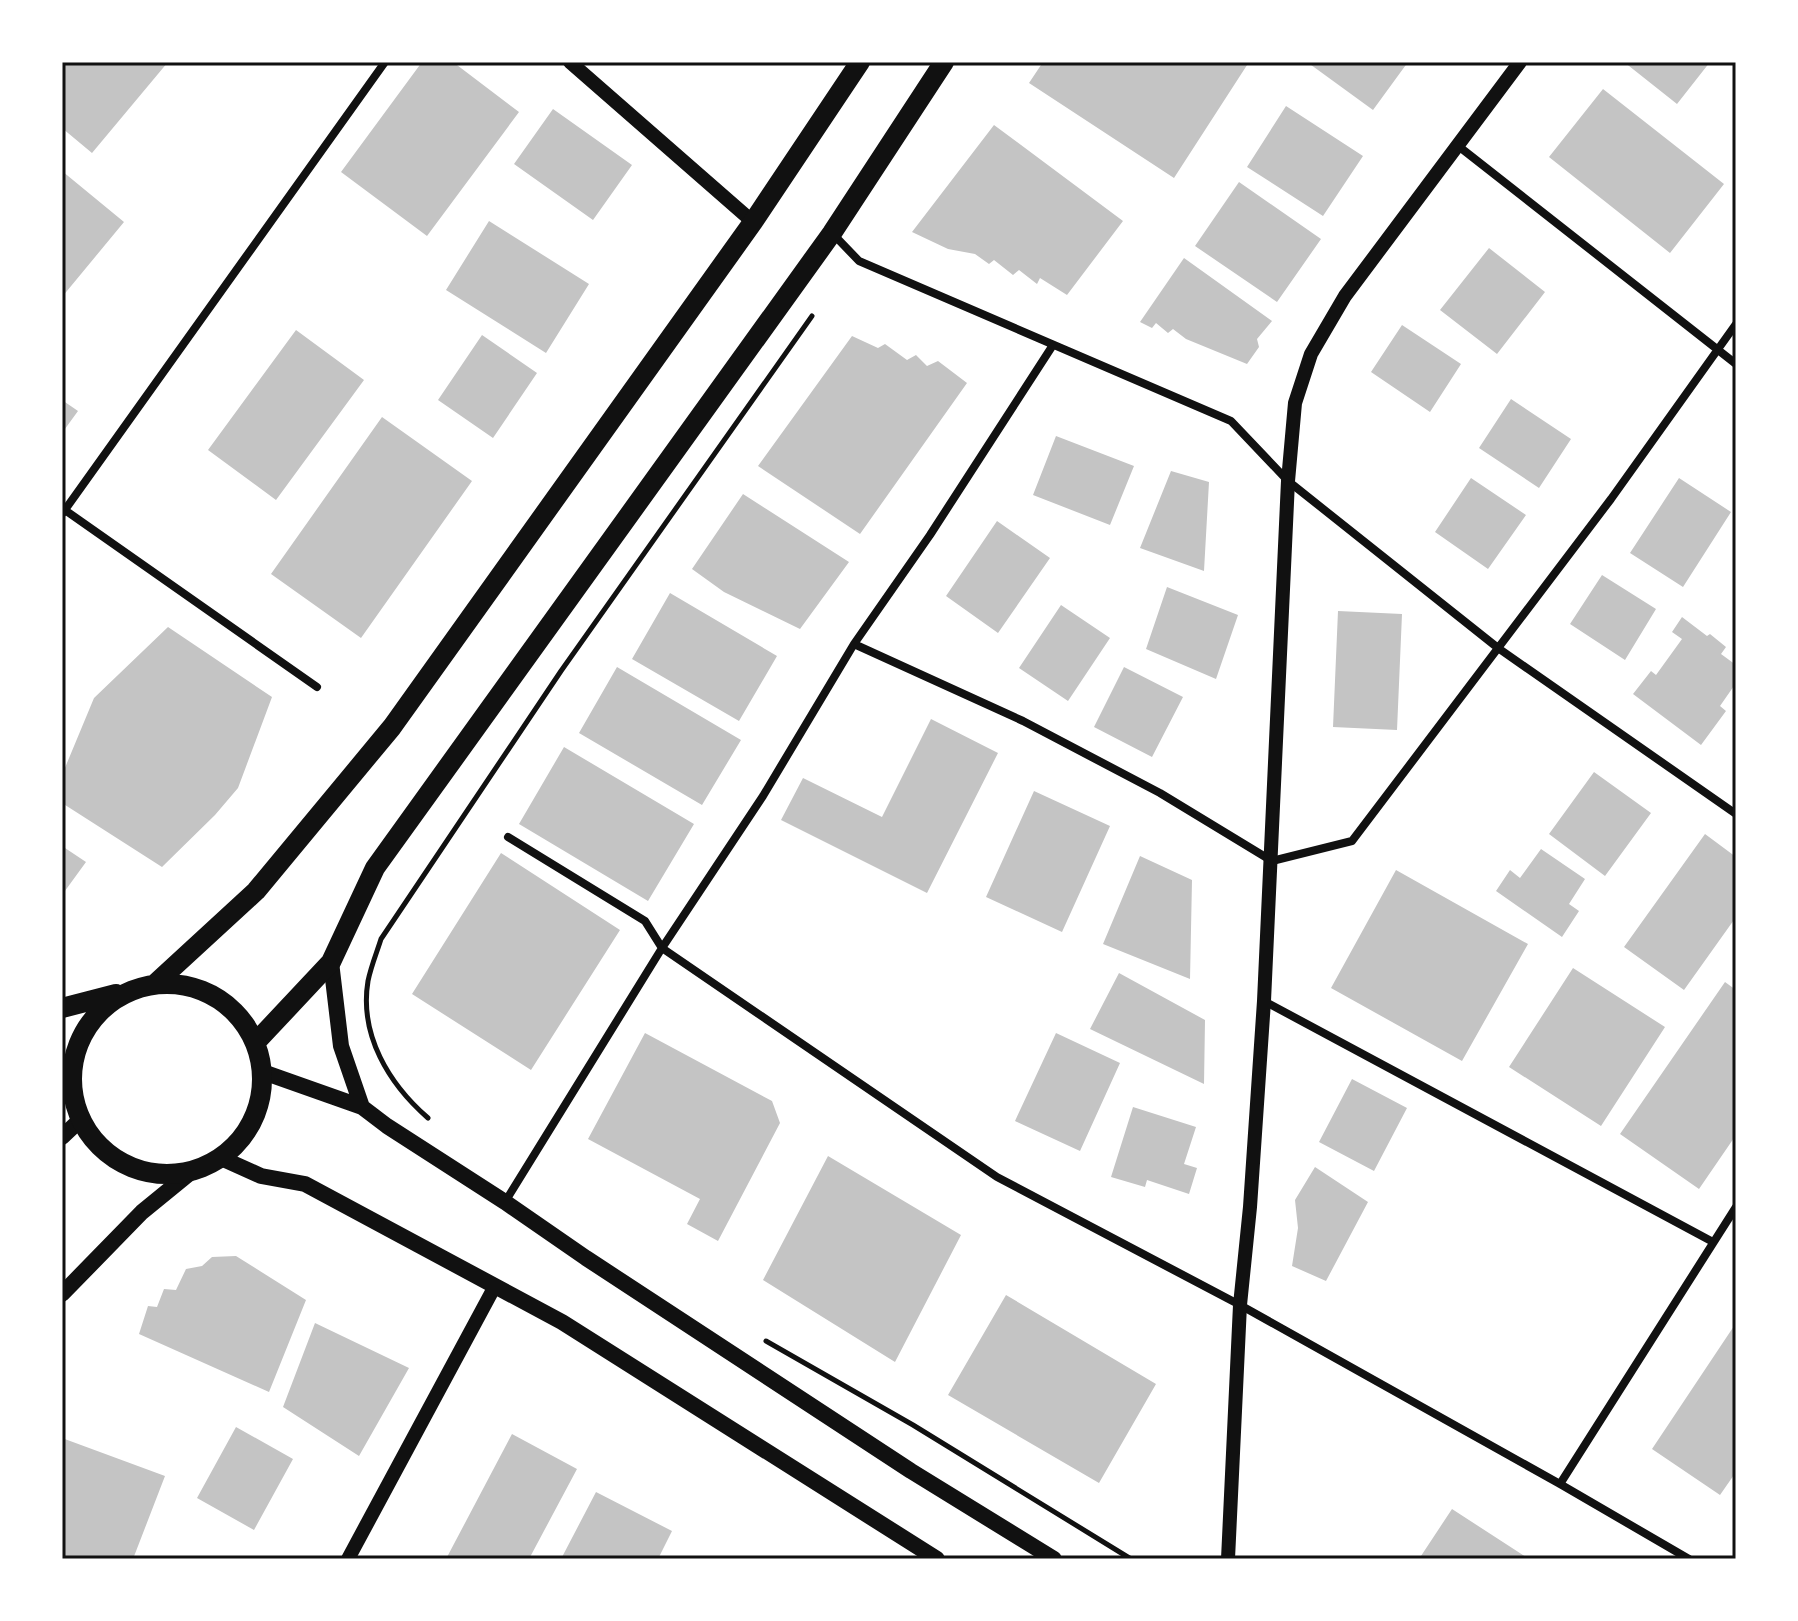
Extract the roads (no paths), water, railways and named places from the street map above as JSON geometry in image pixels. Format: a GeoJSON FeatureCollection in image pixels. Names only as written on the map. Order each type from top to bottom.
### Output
{"type":"FeatureCollection","features":[{"type":"Feature","properties":{"kind":"main road"},"geometry":{"type":"LineString","coordinates":[[156,983],[256,891],[392,727],[753,222],[860,62]]}},
{"type":"Feature","properties":{"kind":"main road"},"geometry":{"type":"LineString","coordinates":[[256,1042],[331,962],[375,868],[832,233],[944,62]]}},
{"type":"Feature","properties":{"kind":"main road"},"geometry":{"type":"LineString","coordinates":[[331,962],[341,1046],[362,1107]]}},
{"type":"Feature","properties":{"kind":"main road"},"geometry":{"type":"LineString","coordinates":[[62,1008],[156,983],[187,985],[216,996],[239,1016],[256,1042],[263,1072],[259,1105],[245,1135],[221,1158],[191,1172],[142,1212],[62,1294]]}},
{"type":"Feature","properties":{"kind":"main road"},"geometry":{"type":"LineString","coordinates":[[62,1137],[72,1109],[71,1075],[76,1049],[87,1025],[105,1005],[128,991]]}},
{"type":"Feature","properties":{"kind":"main road"},"geometry":{"type":"LineString","coordinates":[[263,1072],[362,1107],[911,1471],[1054,1559]]}},
{"type":"Feature","properties":{"kind":"main road"},"geometry":{"type":"LineString","coordinates":[[72,1109],[99,1147],[126,1166],[158,1175],[191,1172]]}},
{"type":"Feature","properties":{"kind":"main road"},"geometry":{"type":"LineString","coordinates":[[221,1158],[261,1176],[305,1184],[562,1322],[937,1559]]}},
{"type":"Feature","properties":{"kind":"street"},"geometry":{"type":"LineString","coordinates":[[317,687],[63,511],[385,62]]}},
{"type":"Feature","properties":{"kind":"street"},"geometry":{"type":"LineString","coordinates":[[570,62],[753,222]]}},
{"type":"Feature","properties":{"kind":"street"},"geometry":{"type":"LineString","coordinates":[[1228,1559],[1240,1305],[1264,1001],[1288,481],[1295,403],[1311,354],[1345,296],[1520,62]]}},
{"type":"Feature","properties":{"kind":"street"},"geometry":{"type":"LineString","coordinates":[[1457,145],[1736,364]]}},
{"type":"Feature","properties":{"kind":"street"},"geometry":{"type":"LineString","coordinates":[[832,233],[859,261],[1231,421],[1288,481],[1498,648],[1736,814]]}},
{"type":"Feature","properties":{"kind":"street"},"geometry":{"type":"LineString","coordinates":[[854,644],[1023,721],[1160,793],[1272,861],[1352,841],[1611,499],[1736,324]]}},
{"type":"Feature","properties":{"kind":"street"},"geometry":{"type":"LineString","coordinates":[[505,1202],[662,948],[763,796],[854,644],[930,535],[1053,345]]}},
{"type":"Feature","properties":{"kind":"street"},"geometry":{"type":"LineString","coordinates":[[508,837],[645,921],[662,948],[997,1177],[1240,1305],[1689,1559]]}},
{"type":"Feature","properties":{"kind":"street"},"geometry":{"type":"LineString","coordinates":[[1264,1001],[1713,1242]]}},
{"type":"Feature","properties":{"kind":"street"},"geometry":{"type":"LineString","coordinates":[[1560,1484],[1736,1207]]}},
{"type":"Feature","properties":{"kind":"street"},"geometry":{"type":"LineString","coordinates":[[348,1559],[495,1286]]}}]}
